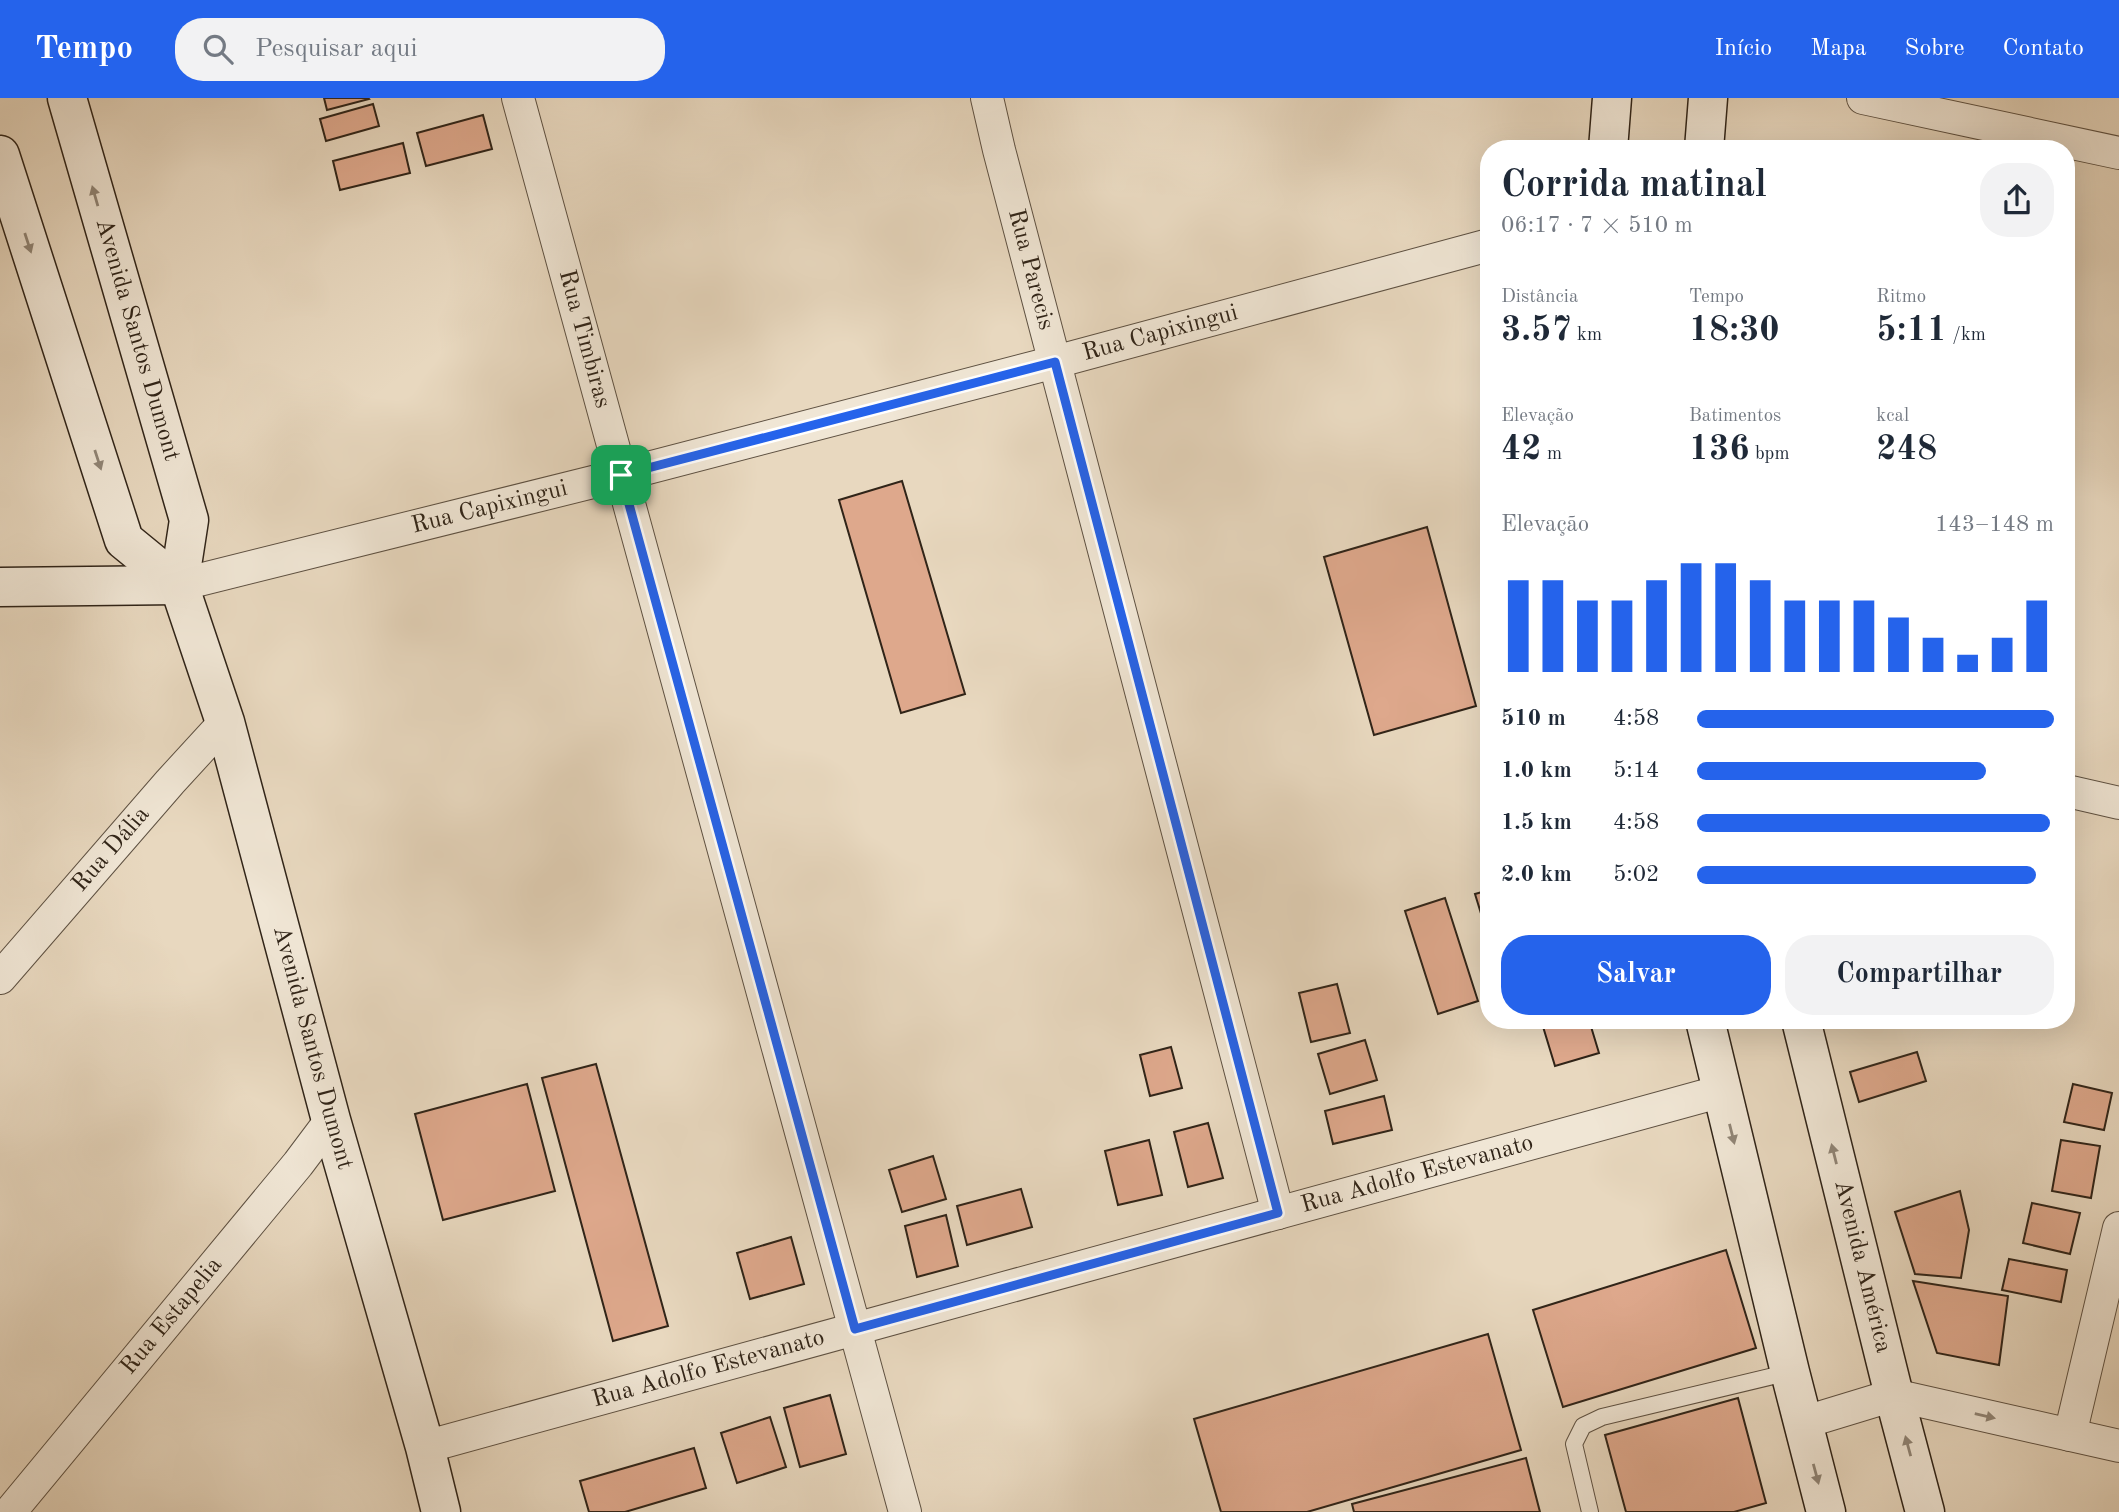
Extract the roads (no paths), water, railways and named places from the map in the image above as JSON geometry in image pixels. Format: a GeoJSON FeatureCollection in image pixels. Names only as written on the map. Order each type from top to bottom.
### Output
{"type":"FeatureCollection","features":[{"type":"Feature","properties":{"kind":"main road","name":"Avenida Santos Dumont"},"geometry":{"type":"LineString","coordinates":[[67,98],[189,520],[179,585],[225,722],[331,1120],[425,1447],[441,1512]]}},
{"type":"Feature","properties":{"kind":"main road"},"geometry":{"type":"LineString","coordinates":[[1609,140],[1612,98]]}},
{"type":"Feature","properties":{"kind":"main road"},"geometry":{"type":"LineString","coordinates":[[1705,140],[1708,98]]}},
{"type":"Feature","properties":{"kind":"main road"},"geometry":{"type":"LineString","coordinates":[[0,155],[124,540],[179,585]]}},
{"type":"Feature","properties":{"kind":"main road"},"geometry":{"type":"LineString","coordinates":[[0,587],[179,585]]}},
{"type":"Feature","properties":{"kind":"main road"},"geometry":{"type":"LineString","coordinates":[[1707,1029],[1826,1512]]}},
{"type":"Feature","properties":{"kind":"main road","name":"Avenida América"},"geometry":{"type":"LineString","coordinates":[[1803,1029],[1925,1512]]}},
{"type":"Feature","properties":{"kind":"street","name":"Rua Timbiras"},"geometry":{"type":"LineString","coordinates":[[517,98],[905,1512]]}},
{"type":"Feature","properties":{"kind":"street","name":"Rua Parecis"},"geometry":{"type":"LineString","coordinates":[[987,98],[1278,1213]]}},
{"type":"Feature","properties":{"kind":"street"},"geometry":{"type":"LineString","coordinates":[[1863,98],[2007,139]]}},
{"type":"Feature","properties":{"kind":"street"},"geometry":{"type":"LineString","coordinates":[[2075,148],[2119,153]]}},
{"type":"Feature","properties":{"kind":"street","name":"Rua Capixingui"},"geometry":{"type":"LineString","coordinates":[[179,585],[621,475],[1480,247]]}},
{"type":"Feature","properties":{"kind":"street","name":"Rua Dália"},"geometry":{"type":"LineString","coordinates":[[0,978],[225,722]]}},
{"type":"Feature","properties":{"kind":"street"},"geometry":{"type":"LineString","coordinates":[[2075,793],[2119,803]]}},
{"type":"Feature","properties":{"kind":"street","name":"Rua Adolfo Estevanato"},"geometry":{"type":"LineString","coordinates":[[425,1447],[1722,1091]]}},
{"type":"Feature","properties":{"kind":"street","name":"Rua Estapelia"},"geometry":{"type":"LineString","coordinates":[[10,1512],[289,1175],[331,1120]]}},
{"type":"Feature","properties":{"kind":"street"},"geometry":{"type":"LineString","coordinates":[[2070,1435],[2119,1228]]}},
{"type":"Feature","properties":{"kind":"street"},"geometry":{"type":"LineString","coordinates":[[1802,1423],[1894,1395],[2119,1446]]}},
{"type":"Feature","properties":{"kind":"street"},"geometry":{"type":"LineString","coordinates":[[0,1505],[10,1512]]}},
{"type":"Feature","properties":{"kind":"lane"},"geometry":{"type":"LineString","coordinates":[[1590,1512],[1574,1444],[1583,1426],[1602,1417],[1790,1372]]}}]}
